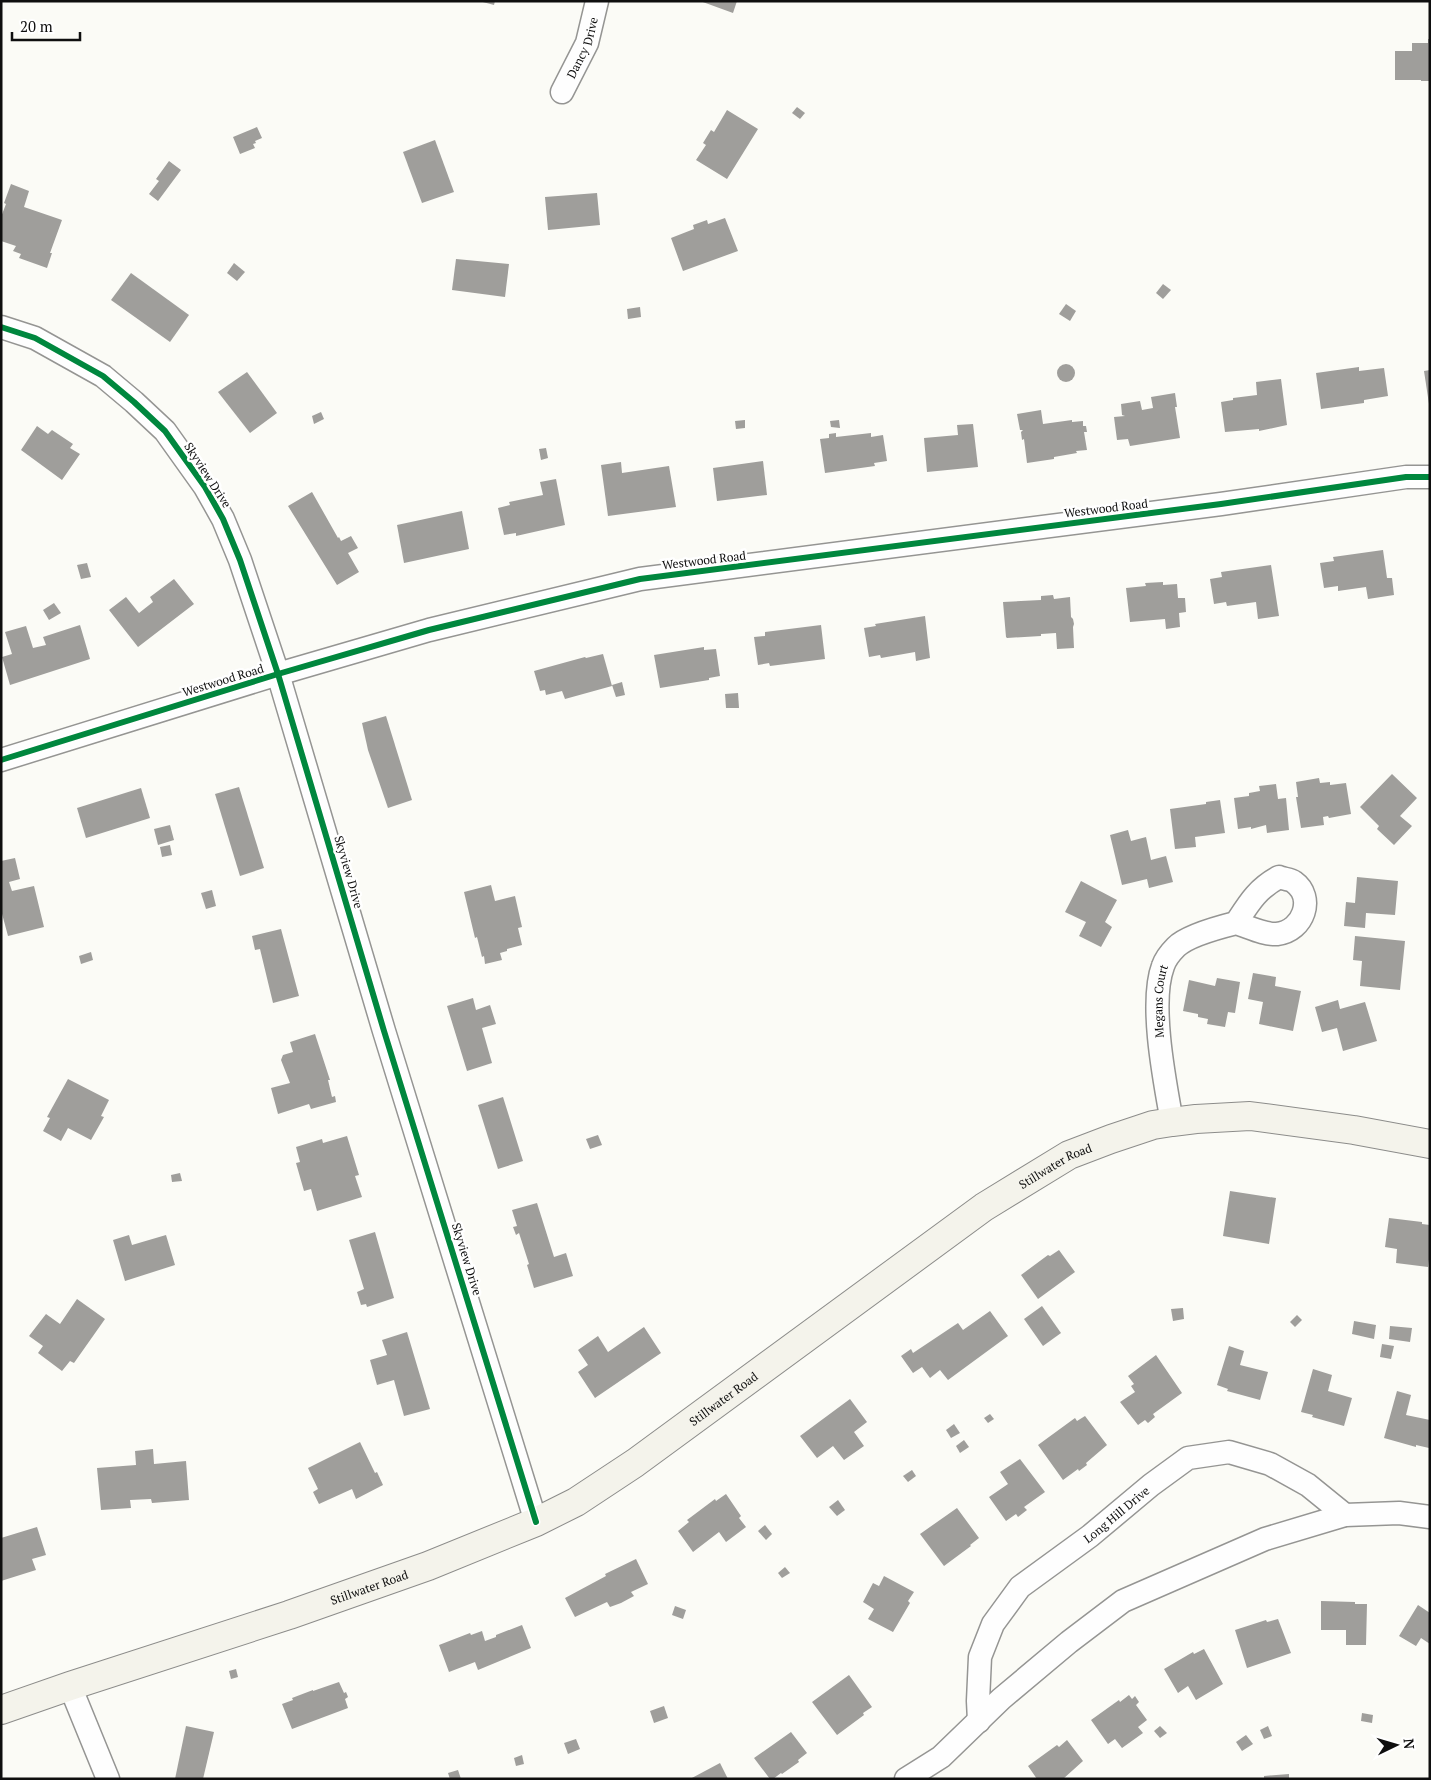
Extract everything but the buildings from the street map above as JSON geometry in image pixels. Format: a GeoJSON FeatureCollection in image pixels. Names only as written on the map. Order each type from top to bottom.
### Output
{"type":"FeatureCollection","features":[{"type":"Feature","properties":{"kind":"main road","name":"Stillwater Road"},"geometry":{"type":"LineString","coordinates":[[1,1710],[289,1615],[428,1566],[536,1522],[576,1502],[635,1463],[984,1207],[1069,1155],[1110,1138],[1153,1125],[1172,1122],[1250,1116],[1354,1130],[1430,1144]]}},
{"type":"Feature","properties":{"kind":"street","name":"Dancy Drive"},"geometry":{"type":"LineString","coordinates":[[562,92],[587,43],[596,1]]}},
{"type":"Feature","properties":{"kind":"street","name":"Skyview Drive"},"geometry":{"type":"LineString","coordinates":[[1,327],[35,338],[103,376],[134,402],[165,431],[205,487],[223,519],[240,560],[278,674],[384,1031],[536,1522]]}},
{"type":"Feature","properties":{"kind":"street","name":"Westwood Road"},"geometry":{"type":"LineString","coordinates":[[1,760],[278,674],[429,630],[640,579],[1221,504],[1406,477],[1430,477]]}},
{"type":"Feature","properties":{"kind":"street","name":"Megans Court"},"geometry":{"type":"LineString","coordinates":[[1172,1122],[1162,1070],[1157,1003],[1163,965],[1176,947],[1182,943],[1211,930],[1236,923]]}},
{"type":"Feature","properties":{"kind":"street","name":"Long Hill Drive"},"geometry":{"type":"LineString","coordinates":[[979,1721],[980,1657],[993,1624],[1020,1587],[1090,1536],[1151,1485],[1188,1458],[1229,1452],[1270,1464],[1308,1485],[1345,1515]]}},
{"type":"Feature","properties":{"kind":"street"},"geometry":{"type":"LineString","coordinates":[[906,1779],[941,1758],[1001,1698],[1122,1601],[1265,1539],[1345,1515],[1399,1512],[1430,1516]]}},
{"type":"Feature","properties":{"kind":"street"},"geometry":{"type":"LineString","coordinates":[[70,1686],[108,1779]]}},
{"type":"Feature","properties":{"kind":"cycle path"},"geometry":{"type":"LineString","coordinates":[[1,327],[35,338],[103,376],[134,402],[165,431],[205,487],[223,519],[240,560],[278,674],[384,1031],[536,1522]]}},
{"type":"Feature","properties":{"kind":"cycle path"},"geometry":{"type":"LineString","coordinates":[[1,760],[278,674],[429,630],[640,579],[1221,504],[1406,477],[1430,477]]}}]}
